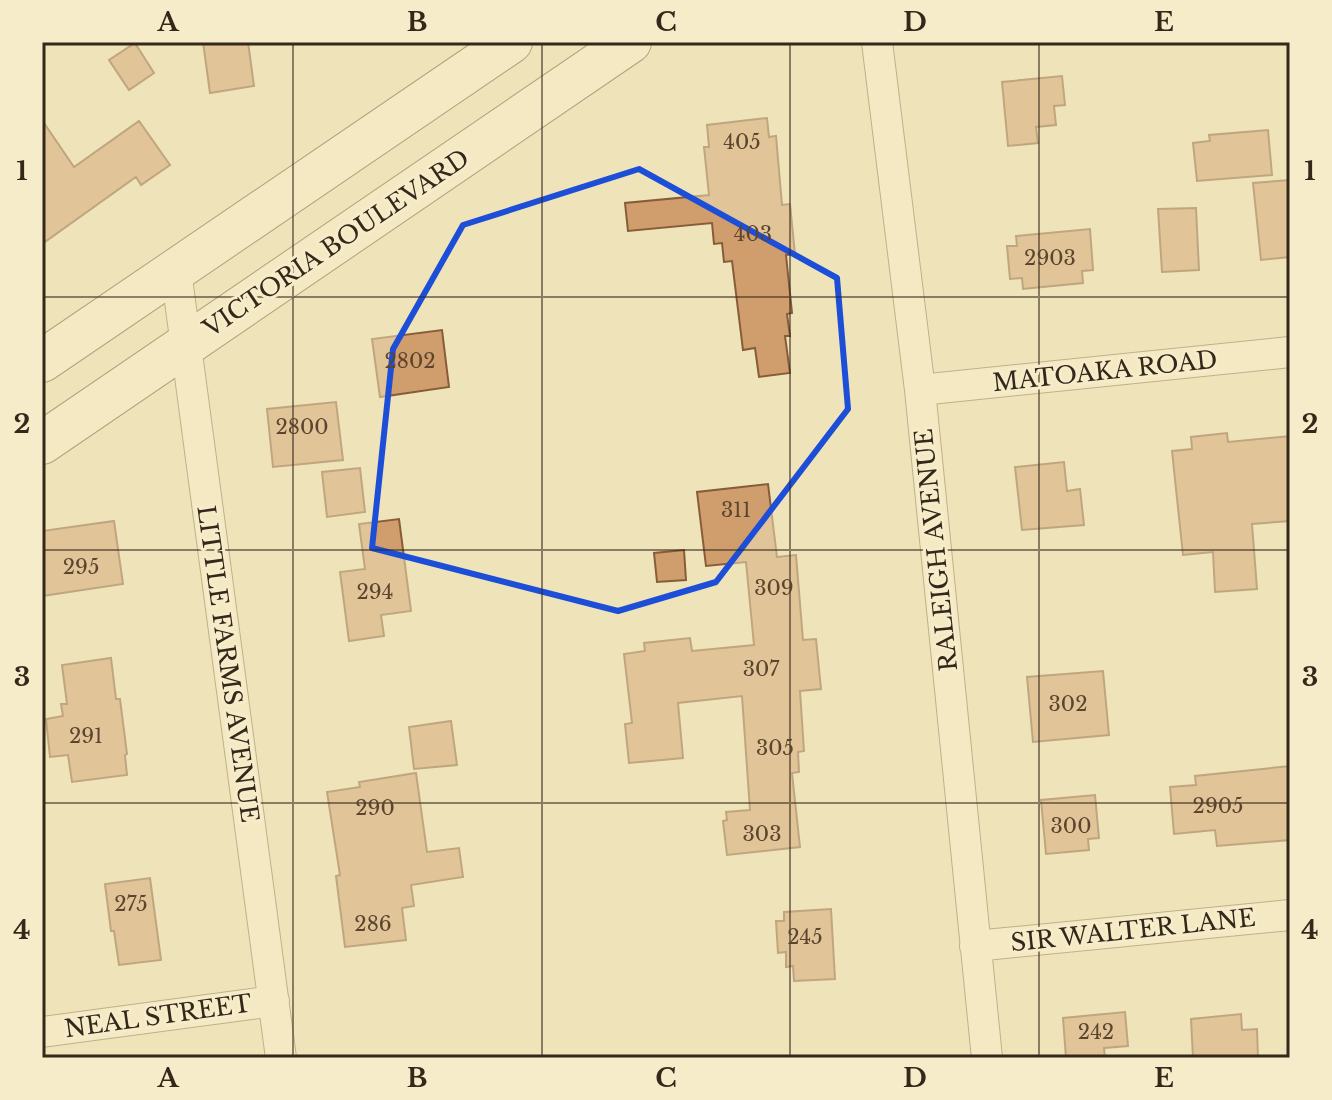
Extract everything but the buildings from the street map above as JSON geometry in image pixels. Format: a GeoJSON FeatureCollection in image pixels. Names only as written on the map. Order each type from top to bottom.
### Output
{"type":"FeatureCollection","features":[{"type":"Feature","properties":{"kind":"main road"},"geometry":{"type":"LineString","coordinates":[[42,361],[511,42]]}},
{"type":"Feature","properties":{"kind":"main road","name":"VICTORIA BOULEVARD"},"geometry":{"type":"LineString","coordinates":[[42,443],[630,42]]}},
{"type":"Feature","properties":{"kind":"street","name":"RALEIGH AVENUE"},"geometry":{"type":"LineString","coordinates":[[877,42],[920,390],[987,1058]]}},
{"type":"Feature","properties":{"kind":"street","name":"LITTLE FARMS AVENUE"},"geometry":{"type":"LineString","coordinates":[[176,271],[281,1058]]}},
{"type":"Feature","properties":{"kind":"street","name":"MATOAKA ROAD"},"geometry":{"type":"LineString","coordinates":[[920,390],[1290,352]]}},
{"type":"Feature","properties":{"kind":"street","name":"SIR WALTER LANE"},"geometry":{"type":"LineString","coordinates":[[975,946],[1290,915]]}},
{"type":"Feature","properties":{"kind":"street","name":"NEAL STREET"},"geometry":{"type":"LineString","coordinates":[[42,1032],[274,1001]]}},
{"type":"Feature","properties":{"kind":"highlighted area"},"geometry":{"type":"Polygon","coordinates":[[[639,169],[837,278],[848,409],[716,582],[618,611],[372,548],[393,349],[463,225],[639,169]]]}}]}
